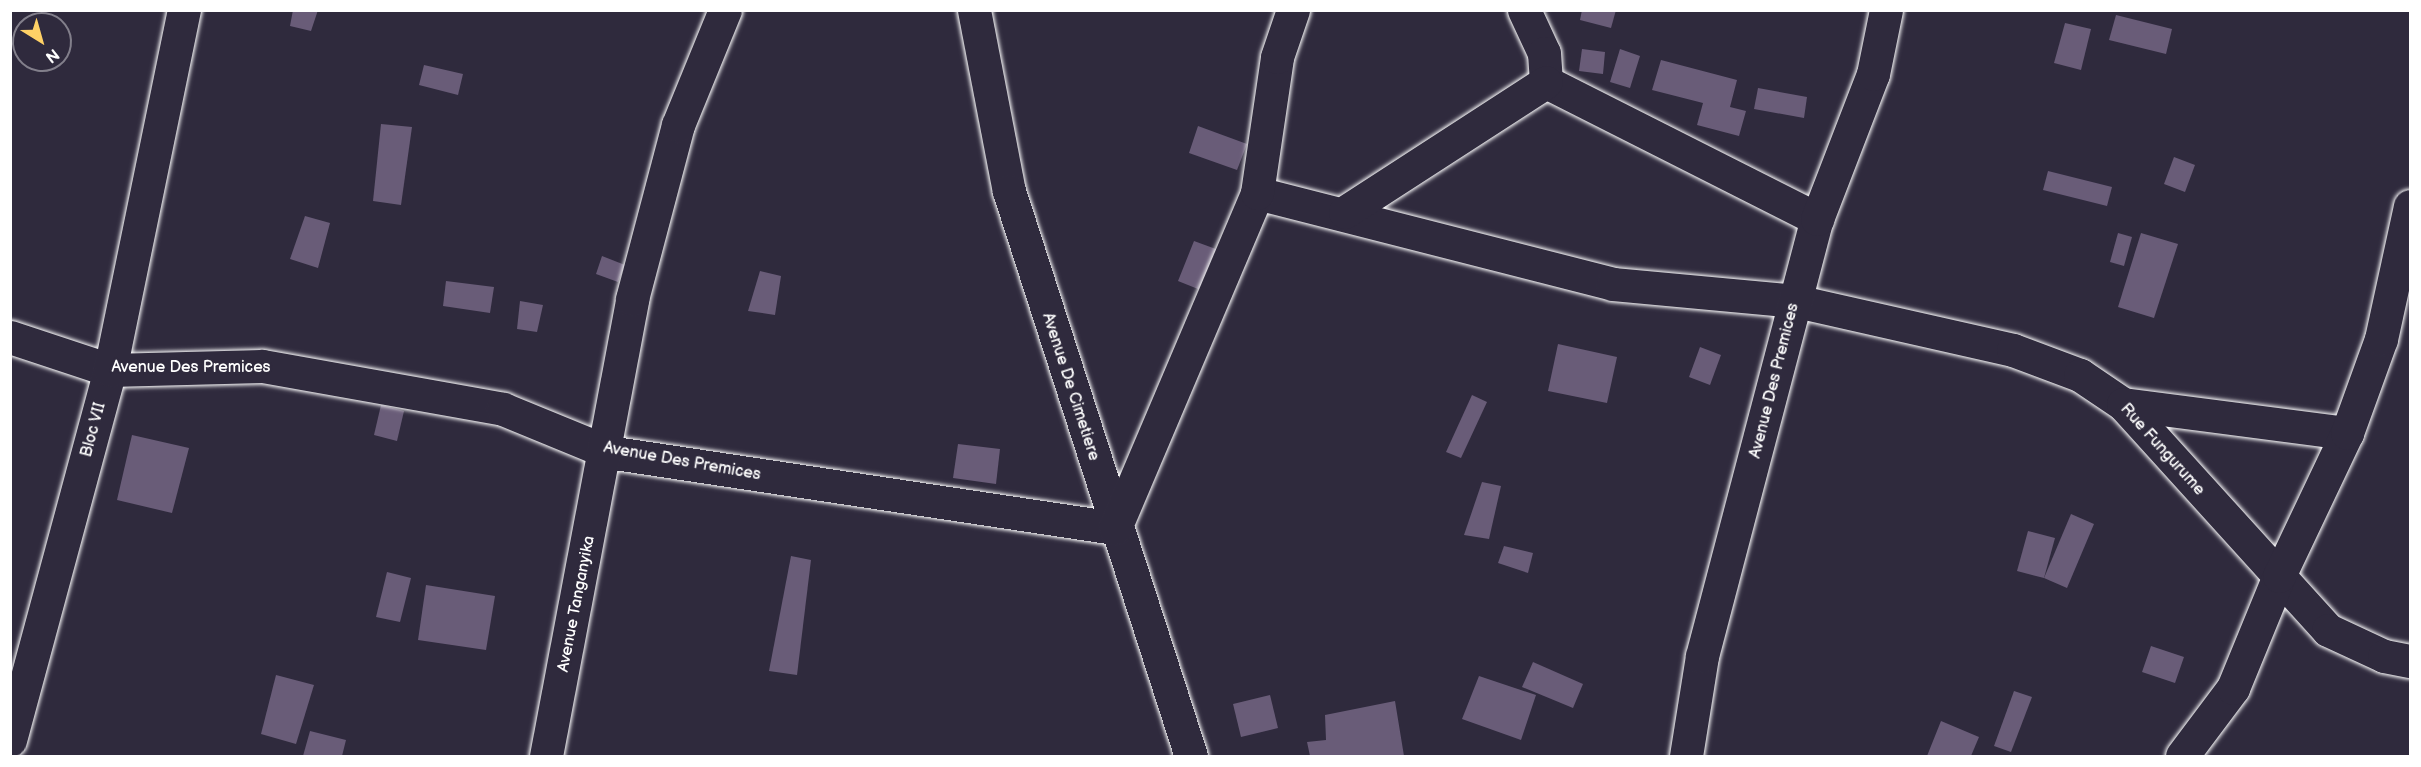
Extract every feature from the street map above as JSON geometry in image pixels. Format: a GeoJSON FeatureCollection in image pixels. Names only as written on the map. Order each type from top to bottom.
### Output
{"type":"FeatureCollection","features":[{"type":"Feature","properties":{"kind":"street","name":"Avenue Tanganyika"},"geometry":{"type":"LineString","coordinates":[[546,756],[608,452],[632,299],[678,125],[725,10]]}},
{"type":"Feature","properties":{"kind":"street","name":"Avenue De Cimetiere"},"geometry":{"type":"LineString","coordinates":[[974,10],[1009,191],[1115,528],[1191,756]]}},
{"type":"Feature","properties":{"kind":"street"},"geometry":{"type":"LineString","coordinates":[[1115,528],[1257,193],[1277,57],[1293,10]]}},
{"type":"Feature","properties":{"kind":"street"},"geometry":{"type":"LineString","coordinates":[[1524,10],[1544,53],[1546,82]]}},
{"type":"Feature","properties":{"kind":"street","name":"Avenue Des Premices"},"geometry":{"type":"LineString","coordinates":[[1686,756],[1702,656],[1817,219],[1873,74],[1886,10]]}},
{"type":"Feature","properties":{"kind":"street","name":"Bloc VII"},"geometry":{"type":"LineString","coordinates":[[10,740],[110,370],[175,16]]}},
{"type":"Feature","properties":{"kind":"street"},"geometry":{"type":"LineString","coordinates":[[1345,212],[1546,82]]}},
{"type":"Feature","properties":{"kind":"street"},"geometry":{"type":"LineString","coordinates":[[1546,82],[1817,219]]}},
{"type":"Feature","properties":{"kind":"street","name":"Rue Fungurume"},"geometry":{"type":"LineString","coordinates":[[1257,193],[1345,212],[1613,284],[1796,301],[2013,350],[2080,375],[2123,404],[2328,630],[2384,656],[2410,661]]}},
{"type":"Feature","properties":{"kind":"street"},"geometry":{"type":"LineString","coordinates":[[2182,756],[2234,688],[2279,576],[2348,433],[2381,339],[2410,207]]}},
{"type":"Feature","properties":{"kind":"street","name":"Avenue Des Premices"},"geometry":{"type":"LineString","coordinates":[[10,337],[110,370],[262,366],[380,385],[503,409],[608,452],[1115,528]]}},
{"type":"Feature","properties":{"kind":"street"},"geometry":{"type":"LineString","coordinates":[[2123,404],[2348,433]]}},
{"type":"Feature","properties":{"kind":"building"},"geometry":{"type":"Polygon","coordinates":[[[293,10],[318,10],[311,31],[290,26],[293,10]]]}},
{"type":"Feature","properties":{"kind":"building"},"geometry":{"type":"Polygon","coordinates":[[[1582,10],[1616,10],[1611,28],[1580,20],[1582,10]]]}},
{"type":"Feature","properties":{"kind":"building"},"geometry":{"type":"Polygon","coordinates":[[[2116,15],[2172,29],[2166,54],[2109,40],[2116,15]]]}},
{"type":"Feature","properties":{"kind":"building"},"geometry":{"type":"Polygon","coordinates":[[[2065,23],[2091,29],[2081,70],[2054,63],[2065,23]]]}},
{"type":"Feature","properties":{"kind":"building"},"geometry":{"type":"Polygon","coordinates":[[[1582,49],[1605,52],[1603,74],[1579,71],[1582,49]]]}},
{"type":"Feature","properties":{"kind":"building"},"geometry":{"type":"Polygon","coordinates":[[[1620,49],[1640,56],[1630,88],[1610,82],[1620,49]]]}},
{"type":"Feature","properties":{"kind":"building"},"geometry":{"type":"Polygon","coordinates":[[[1661,60],[1737,80],[1730,107],[1746,111],[1739,136],[1697,125],[1703,103],[1652,90],[1661,60]]]}},
{"type":"Feature","properties":{"kind":"building"},"geometry":{"type":"Polygon","coordinates":[[[424,65],[463,74],[458,95],[419,85],[424,65]]]}},
{"type":"Feature","properties":{"kind":"building"},"geometry":{"type":"Polygon","coordinates":[[[1758,88],[1807,97],[1804,118],[1754,109],[1758,88]]]}},
{"type":"Feature","properties":{"kind":"building"},"geometry":{"type":"Polygon","coordinates":[[[381,124],[412,127],[401,205],[373,201],[381,124]]]}},
{"type":"Feature","properties":{"kind":"building"},"geometry":{"type":"Polygon","coordinates":[[[1198,126],[1247,144],[1237,170],[1189,153],[1198,126]]]}},
{"type":"Feature","properties":{"kind":"building"},"geometry":{"type":"Polygon","coordinates":[[[2174,157],[2195,165],[2185,192],[2164,184],[2174,157]]]}},
{"type":"Feature","properties":{"kind":"building"},"geometry":{"type":"Polygon","coordinates":[[[2048,171],[2112,187],[2107,206],[2043,190],[2048,171]]]}},
{"type":"Feature","properties":{"kind":"building"},"geometry":{"type":"Polygon","coordinates":[[[305,216],[330,223],[318,268],[290,259],[305,216]]]}},
{"type":"Feature","properties":{"kind":"building"},"geometry":{"type":"Polygon","coordinates":[[[2118,233],[2132,237],[2124,266],[2110,262],[2118,233]]]}},
{"type":"Feature","properties":{"kind":"building"},"geometry":{"type":"Polygon","coordinates":[[[2141,233],[2178,244],[2154,318],[2118,307],[2141,233]]]}},
{"type":"Feature","properties":{"kind":"building"},"geometry":{"type":"Polygon","coordinates":[[[1194,241],[1224,252],[1208,293],[1178,281],[1194,241]]]}},
{"type":"Feature","properties":{"kind":"building"},"geometry":{"type":"Polygon","coordinates":[[[602,256],[625,265],[618,282],[596,274],[602,256]]]}},
{"type":"Feature","properties":{"kind":"building"},"geometry":{"type":"Polygon","coordinates":[[[760,271],[781,276],[775,315],[748,311],[760,271]]]}},
{"type":"Feature","properties":{"kind":"building"},"geometry":{"type":"Polygon","coordinates":[[[446,281],[494,287],[490,313],[443,306],[446,281]]]}},
{"type":"Feature","properties":{"kind":"building"},"geometry":{"type":"Polygon","coordinates":[[[520,301],[543,305],[537,332],[517,329],[520,301]]]}},
{"type":"Feature","properties":{"kind":"building"},"geometry":{"type":"Polygon","coordinates":[[[1558,344],[1617,357],[1607,403],[1548,391],[1558,344]]]}},
{"type":"Feature","properties":{"kind":"building"},"geometry":{"type":"Polygon","coordinates":[[[1700,347],[1721,355],[1710,385],[1689,377],[1700,347]]]}},
{"type":"Feature","properties":{"kind":"building"},"geometry":{"type":"Polygon","coordinates":[[[1472,395],[1487,402],[1461,458],[1446,452],[1472,395]]]}},
{"type":"Feature","properties":{"kind":"building"},"geometry":{"type":"Polygon","coordinates":[[[381,405],[404,411],[397,441],[374,435],[381,405]]]}},
{"type":"Feature","properties":{"kind":"building"},"geometry":{"type":"Polygon","coordinates":[[[132,435],[189,448],[172,513],[117,500],[132,435]]]}},
{"type":"Feature","properties":{"kind":"building"},"geometry":{"type":"Polygon","coordinates":[[[958,444],[1000,449],[996,484],[953,478],[958,444]]]}},
{"type":"Feature","properties":{"kind":"building"},"geometry":{"type":"Polygon","coordinates":[[[1482,482],[1501,486],[1489,539],[1464,535],[1482,482]]]}},
{"type":"Feature","properties":{"kind":"building"},"geometry":{"type":"Polygon","coordinates":[[[2071,514],[2094,524],[2067,588],[2044,578],[2071,514]]]}},
{"type":"Feature","properties":{"kind":"building"},"geometry":{"type":"Polygon","coordinates":[[[2028,531],[2055,538],[2044,578],[2017,571],[2028,531]]]}},
{"type":"Feature","properties":{"kind":"building"},"geometry":{"type":"Polygon","coordinates":[[[1504,546],[1533,553],[1528,573],[1498,563],[1504,546]]]}},
{"type":"Feature","properties":{"kind":"building"},"geometry":{"type":"Polygon","coordinates":[[[791,556],[811,560],[797,675],[769,671],[791,556]]]}},
{"type":"Feature","properties":{"kind":"building"},"geometry":{"type":"Polygon","coordinates":[[[387,572],[411,578],[400,622],[376,617],[387,572]]]}},
{"type":"Feature","properties":{"kind":"building"},"geometry":{"type":"Polygon","coordinates":[[[426,585],[495,596],[486,650],[418,640],[426,585]]]}},
{"type":"Feature","properties":{"kind":"building"},"geometry":{"type":"Polygon","coordinates":[[[2151,646],[2184,657],[2175,683],[2142,672],[2151,646]]]}},
{"type":"Feature","properties":{"kind":"building"},"geometry":{"type":"Polygon","coordinates":[[[1533,662],[1583,684],[1573,708],[1522,687],[1533,662]]]}},
{"type":"Feature","properties":{"kind":"building"},"geometry":{"type":"Polygon","coordinates":[[[276,675],[314,685],[296,744],[261,734],[276,675]]]}},
{"type":"Feature","properties":{"kind":"building"},"geometry":{"type":"Polygon","coordinates":[[[1479,676],[1536,695],[1521,740],[1462,719],[1479,676]]]}},
{"type":"Feature","properties":{"kind":"building"},"geometry":{"type":"Polygon","coordinates":[[[2014,691],[2032,697],[2011,752],[1994,746],[2014,691]]]}},
{"type":"Feature","properties":{"kind":"building"},"geometry":{"type":"Polygon","coordinates":[[[1270,695],[1278,728],[1241,737],[1233,704],[1270,695]]]}},
{"type":"Feature","properties":{"kind":"building"},"geometry":{"type":"Polygon","coordinates":[[[1395,701],[1404,756],[1310,756],[1307,742],[1326,740],[1325,715],[1395,701]]]}},
{"type":"Feature","properties":{"kind":"building"},"geometry":{"type":"Polygon","coordinates":[[[1941,721],[1979,737],[1971,756],[1927,756],[1941,721]]]}},
{"type":"Feature","properties":{"kind":"building"},"geometry":{"type":"Polygon","coordinates":[[[310,731],[346,740],[342,756],[303,756],[310,731]]]}}]}
